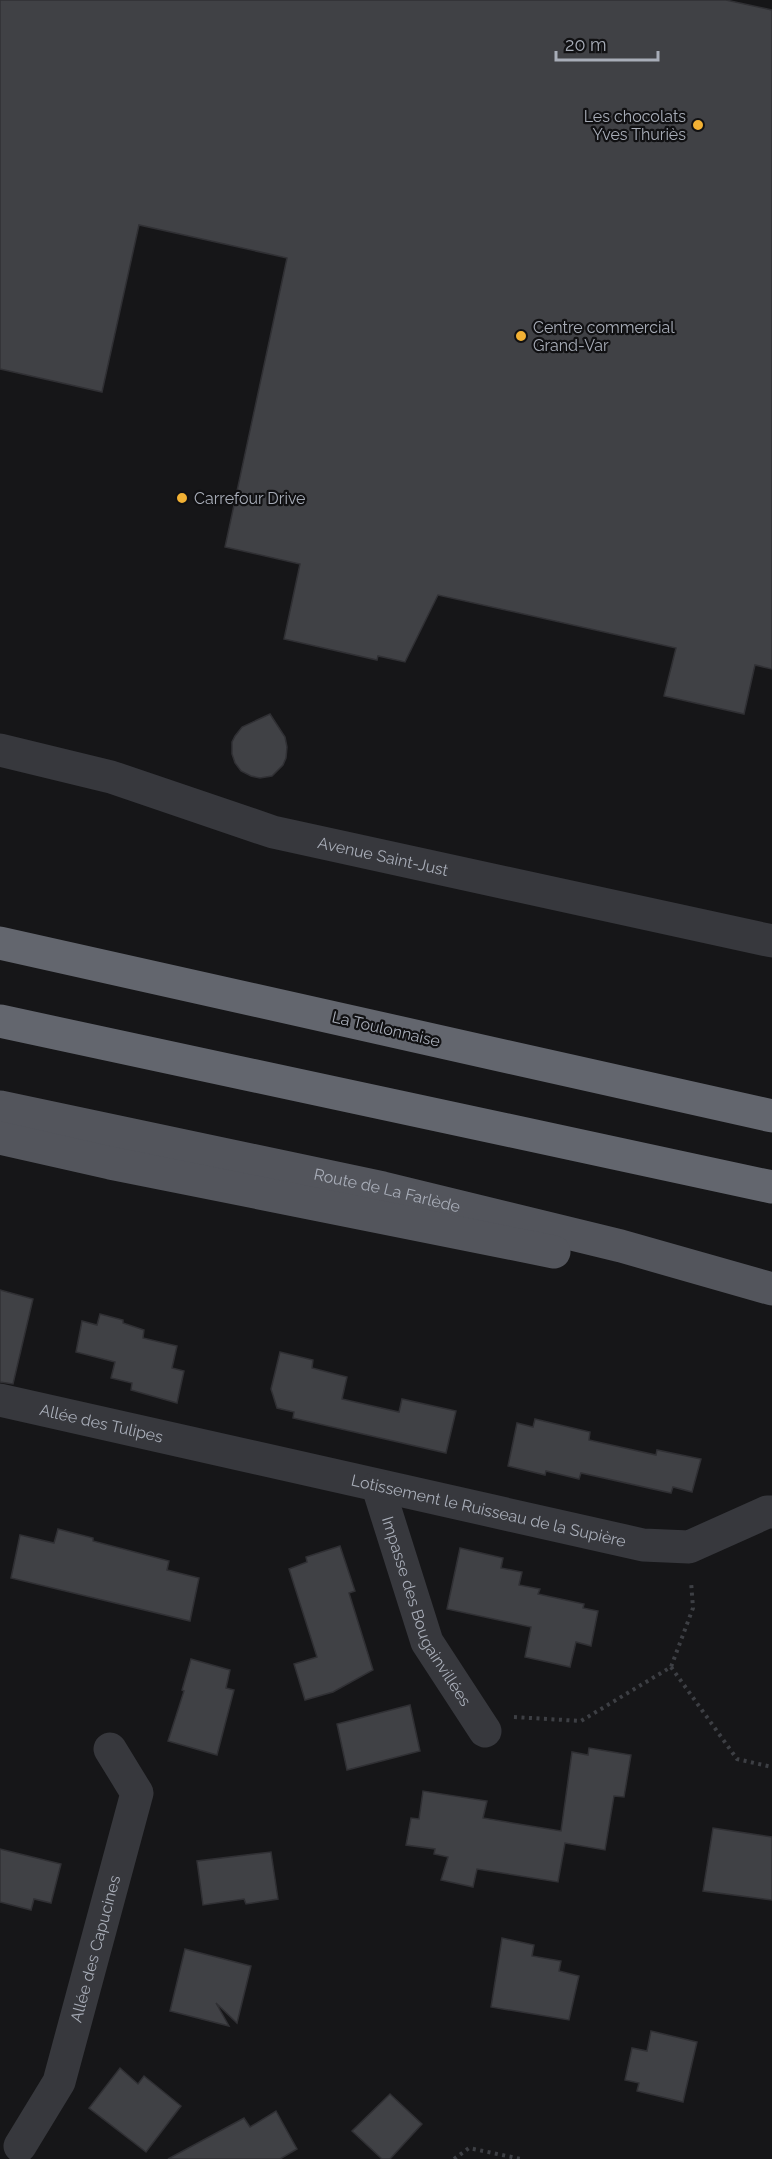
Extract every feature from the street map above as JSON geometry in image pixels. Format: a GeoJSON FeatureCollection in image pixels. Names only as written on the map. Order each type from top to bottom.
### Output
{"type":"FeatureCollection","features":[{"type":"Feature","properties":{"kind":"highway","name":"La Toulonnaise"},"geometry":{"type":"LineString","coordinates":[[0,943],[772,1116]]}},
{"type":"Feature","properties":{"kind":"highway"},"geometry":{"type":"LineString","coordinates":[[0,1020],[772,1187]]}},
{"type":"Feature","properties":{"kind":"main road","name":"Route de La Farlède"},"geometry":{"type":"LineString","coordinates":[[0,1107],[383,1188],[621,1246],[772,1289]]}},
{"type":"Feature","properties":{"kind":"main road","name":"Route de La Farlède"},"geometry":{"type":"LineString","coordinates":[[0,1138],[110,1163],[615,1264],[772,1289]]}},
{"type":"Feature","properties":{"kind":"street","name":"Avenue Saint-Just"},"geometry":{"type":"LineString","coordinates":[[0,750],[111,777],[273,832],[772,940]]}},
{"type":"Feature","properties":{"kind":"street","name":"Allée des Tulipes"},"geometry":{"type":"LineString","coordinates":[[0,1400],[202,1447]]}},
{"type":"Feature","properties":{"kind":"street","name":"Lotissement le Ruisseau de la Supière"},"geometry":{"type":"LineString","coordinates":[[202,1447],[642,1545],[689,1547],[767,1512],[772,1512]]}},
{"type":"Feature","properties":{"kind":"street","name":"Impasse des Bougainvillées"},"geometry":{"type":"LineString","coordinates":[[378,1487],[427,1642],[485,1731]]}},
{"type":"Feature","properties":{"kind":"street","name":"Allée des Capucines"},"geometry":{"type":"LineString","coordinates":[[19,2149],[59,2082],[136,1793],[110,1749]]}},
{"type":"Feature","properties":{"kind":"path"},"geometry":{"type":"LineString","coordinates":[[485,1731],[515,1716],[581,1721],[671,1667],[693,1608],[689,1547]]}},
{"type":"Feature","properties":{"kind":"path"},"geometry":{"type":"LineString","coordinates":[[671,1667],[737,1759],[772,1767]]}},
{"type":"Feature","properties":{"kind":"path"},"geometry":{"type":"LineString","coordinates":[[454,2159],[469,2148],[521,2159]]}},
{"type":"Feature","properties":{"kind":"building","name":"Centre commercial Grand-Var"},"geometry":{"type":"Polygon","coordinates":[[[0,0],[726,0],[772,10],[772,669],[755,665],[744,714],[664,696],[676,648],[438,595],[405,662],[378,656],[377,660],[284,639],[300,564],[225,547],[287,258],[139,225],[102,392],[0,369],[0,0]]]}},
{"type":"Feature","properties":{"kind":"building"},"geometry":{"type":"Polygon","coordinates":[[[270,714],[285,737],[286,758],[283,765],[272,776],[260,778],[251,776],[241,771],[235,763],[232,742],[242,727],[270,714]]]}},
{"type":"Feature","properties":{"kind":"building"},"geometry":{"type":"Polygon","coordinates":[[[0,1290],[33,1299],[13,1384],[0,1382],[0,1290]]]}},
{"type":"Feature","properties":{"kind":"building"},"geometry":{"type":"Polygon","coordinates":[[[100,1314],[123,1320],[123,1323],[144,1330],[143,1338],[177,1346],[172,1368],[184,1371],[177,1403],[131,1390],[132,1383],[111,1378],[115,1362],[76,1352],[82,1321],[97,1325],[100,1314]]]}},
{"type":"Feature","properties":{"kind":"building"},"geometry":{"type":"Polygon","coordinates":[[[280,1352],[313,1360],[312,1368],[347,1377],[342,1399],[399,1412],[402,1399],[456,1411],[446,1453],[293,1418],[294,1412],[277,1408],[271,1389],[280,1352]]]}},
{"type":"Feature","properties":{"kind":"building"},"geometry":{"type":"Polygon","coordinates":[[[535,1419],[590,1432],[589,1440],[656,1455],[657,1450],[701,1459],[692,1492],[673,1487],[671,1493],[581,1473],[579,1479],[546,1471],[545,1475],[508,1466],[517,1423],[533,1427],[535,1419]]]}},
{"type":"Feature","properties":{"kind":"building"},"geometry":{"type":"Polygon","coordinates":[[[58,1529],[93,1538],[93,1541],[169,1561],[167,1570],[199,1578],[190,1621],[11,1578],[20,1535],[54,1543],[58,1529]]]}},
{"type":"Feature","properties":{"kind":"building"},"geometry":{"type":"Polygon","coordinates":[[[340,1546],[355,1591],[349,1593],[373,1670],[333,1692],[305,1700],[294,1664],[317,1657],[289,1569],[307,1562],[306,1557],[340,1546]]]}},
{"type":"Feature","properties":{"kind":"building"},"geometry":{"type":"Polygon","coordinates":[[[460,1548],[503,1558],[501,1568],[522,1572],[519,1585],[540,1589],[538,1594],[584,1604],[583,1608],[598,1611],[591,1646],[576,1642],[570,1667],[525,1657],[531,1627],[447,1609],[460,1548]]]}},
{"type":"Feature","properties":{"kind":"building"},"geometry":{"type":"Polygon","coordinates":[[[191,1659],[230,1670],[226,1688],[234,1690],[217,1755],[168,1741],[184,1691],[182,1690],[191,1659]]]}},
{"type":"Feature","properties":{"kind":"building"},"geometry":{"type":"Polygon","coordinates":[[[410,1705],[420,1751],[347,1770],[337,1724],[410,1705]]]}},
{"type":"Feature","properties":{"kind":"building"},"geometry":{"type":"Polygon","coordinates":[[[589,1748],[631,1755],[624,1797],[614,1796],[605,1850],[565,1843],[558,1882],[477,1869],[473,1887],[441,1880],[448,1857],[434,1854],[435,1849],[406,1845],[411,1818],[419,1819],[423,1791],[487,1801],[483,1818],[561,1831],[572,1752],[588,1755],[589,1748]]]}},
{"type":"Feature","properties":{"kind":"building"},"geometry":{"type":"Polygon","coordinates":[[[713,1828],[772,1837],[772,1900],[703,1891],[713,1828]]]}},
{"type":"Feature","properties":{"kind":"building"},"geometry":{"type":"Polygon","coordinates":[[[0,1849],[61,1864],[51,1903],[34,1899],[31,1910],[0,1902],[0,1849]]]}},
{"type":"Feature","properties":{"kind":"building"},"geometry":{"type":"Polygon","coordinates":[[[271,1852],[278,1899],[246,1904],[244,1899],[203,1905],[197,1861],[271,1852]]]}},
{"type":"Feature","properties":{"kind":"building"},"geometry":{"type":"Polygon","coordinates":[[[502,1938],[534,1945],[532,1956],[561,1961],[559,1971],[579,1976],[569,2020],[491,2007],[502,1938]]]}},
{"type":"Feature","properties":{"kind":"building"},"geometry":{"type":"Polygon","coordinates":[[[185,1949],[251,1966],[237,2023],[216,2003],[229,2026],[170,2011],[185,1949]]]}},
{"type":"Feature","properties":{"kind":"building"},"geometry":{"type":"Polygon","coordinates":[[[651,2031],[697,2042],[683,2102],[637,2091],[639,2083],[625,2080],[632,2048],[647,2051],[651,2031]]]}},
{"type":"Feature","properties":{"kind":"building"},"geometry":{"type":"Polygon","coordinates":[[[120,2068],[138,2084],[144,2076],[181,2106],[146,2152],[89,2108],[120,2068]]]}},
{"type":"Feature","properties":{"kind":"building"},"geometry":{"type":"Polygon","coordinates":[[[390,2094],[422,2124],[390,2159],[382,2159],[352,2131],[390,2094]]]}},
{"type":"Feature","properties":{"kind":"building"},"geometry":{"type":"Polygon","coordinates":[[[276,2111],[297,2149],[280,2159],[168,2159],[244,2118],[250,2127],[276,2111]]]}},
{"type":"Feature","properties":{"kind":"place","name":"Les chocolats Yves Thuriès"},"geometry":{"type":"Point","coordinates":[698,125]}},
{"type":"Feature","properties":{"kind":"place","name":"Centre commercial Grand-Var"},"geometry":{"type":"Point","coordinates":[521,336]}},
{"type":"Feature","properties":{"kind":"place","name":"Carrefour Drive"},"geometry":{"type":"Point","coordinates":[182,498]}}]}
